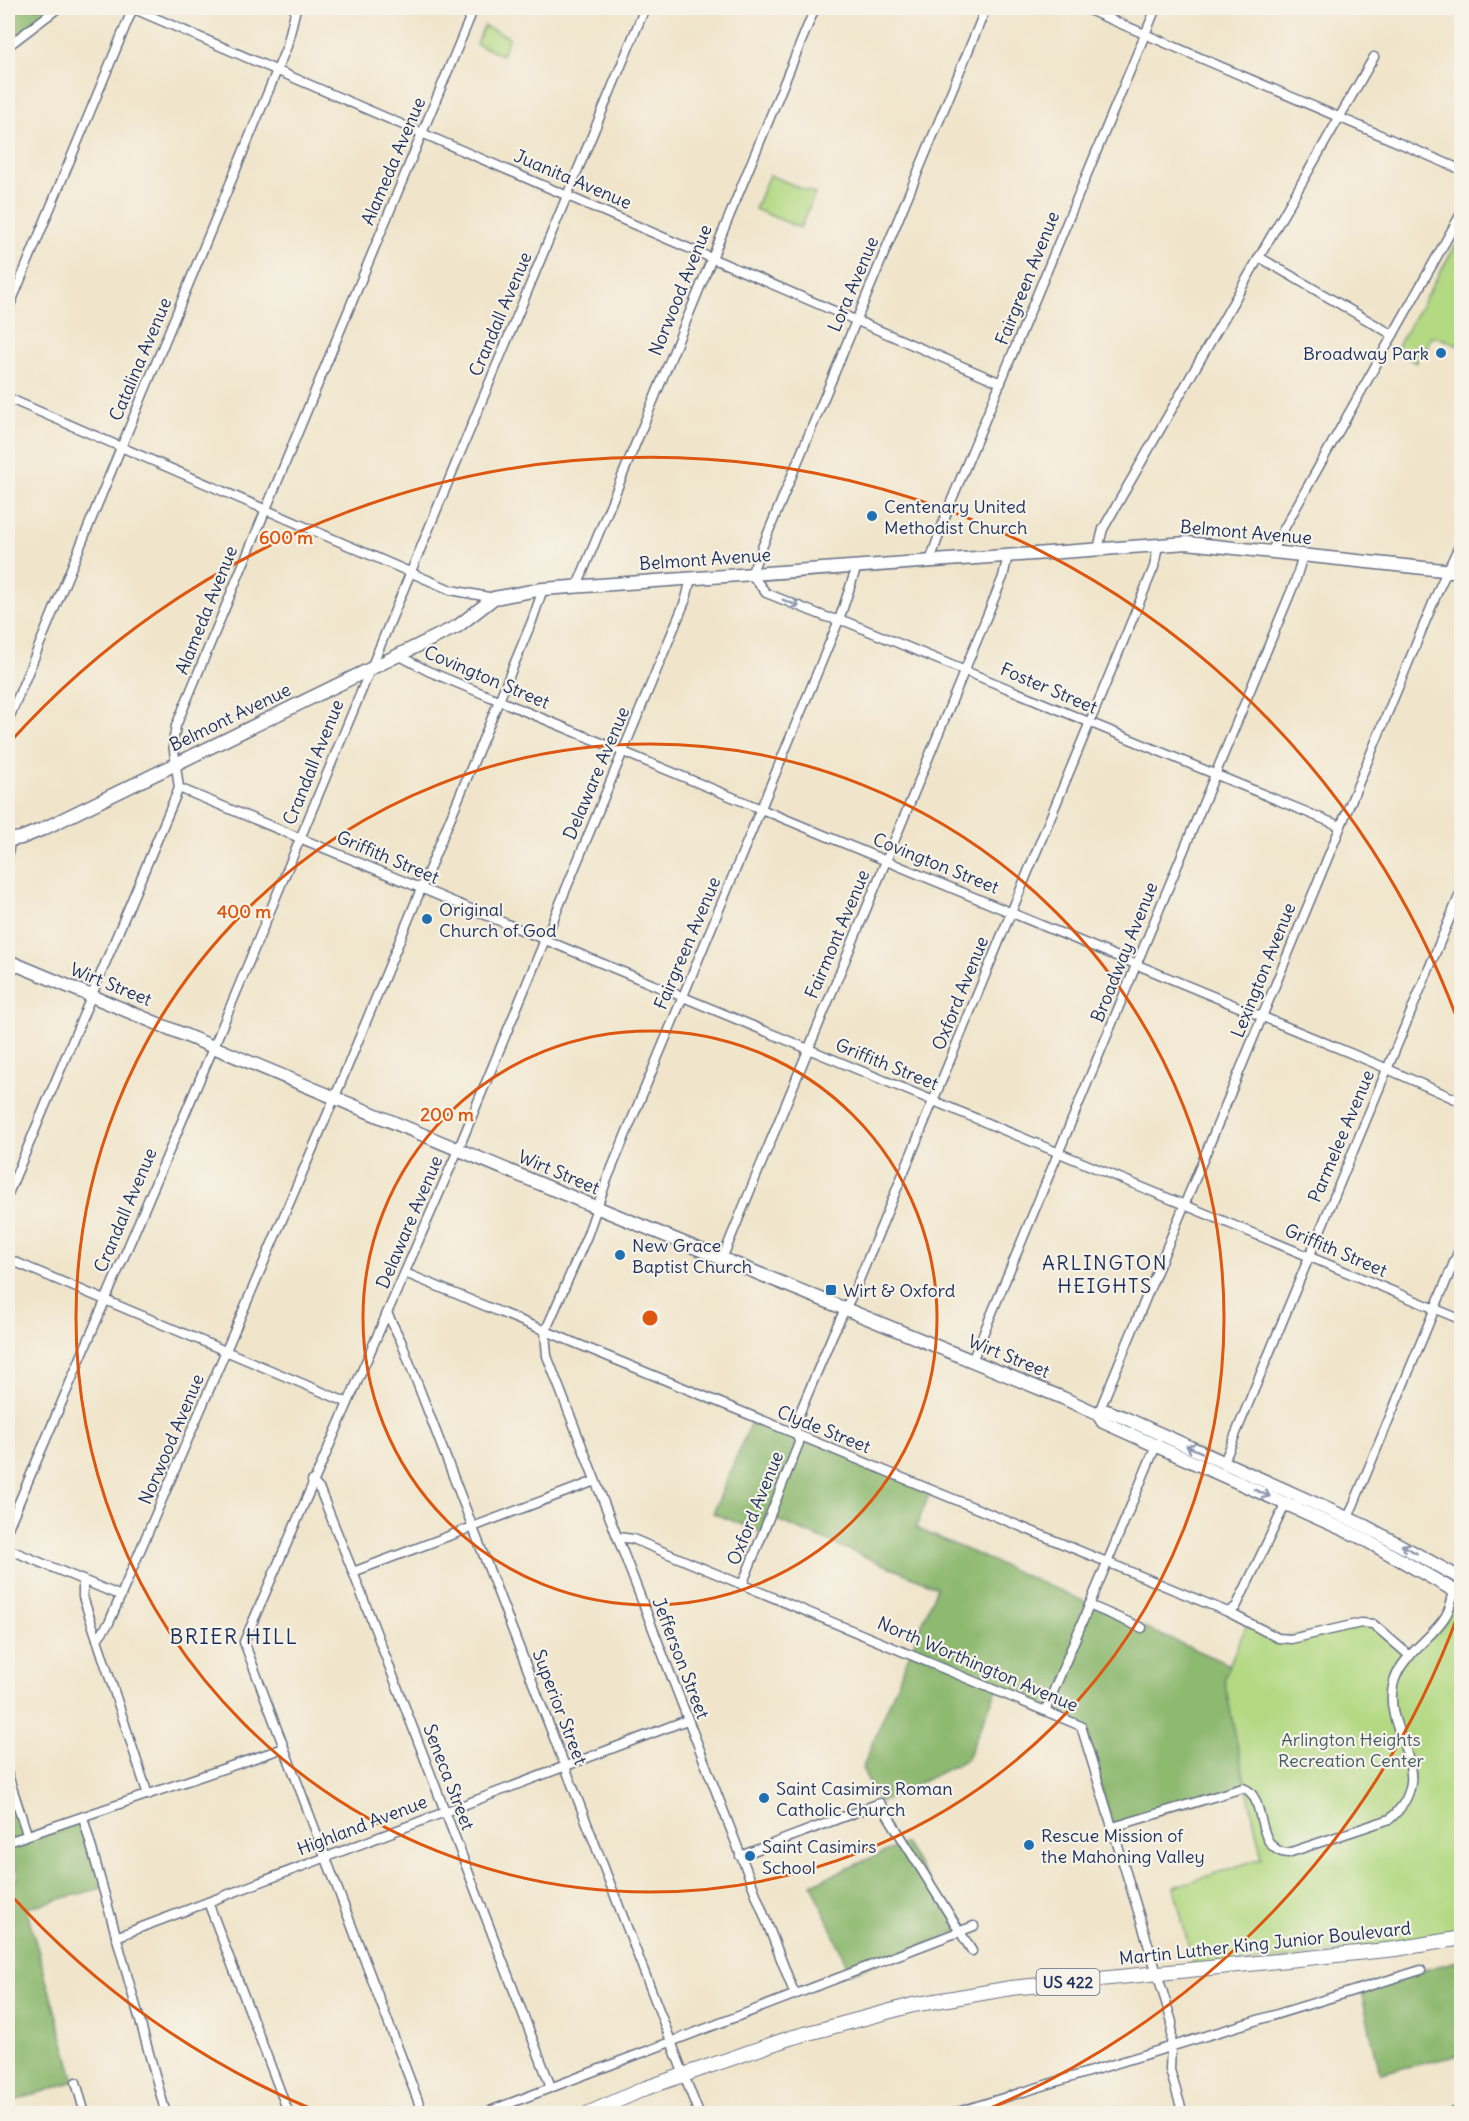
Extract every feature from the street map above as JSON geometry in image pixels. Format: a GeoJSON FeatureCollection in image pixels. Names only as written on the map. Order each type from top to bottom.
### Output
{"type":"FeatureCollection","features":[{"type":"Feature","properties":{"kind":"main road","name":"Belmont Avenue"},"geometry":{"type":"LineString","coordinates":[[9,840],[43,829],[398,656],[458,626],[494,598],[543,589],[577,586],[1187,543],[1272,550],[1461,572]]}},
{"type":"Feature","properties":{"kind":"main road","name":"Wirt Street"},"geometry":{"type":"LineString","coordinates":[[8,961],[334,1099],[1098,1414],[1107,1411],[1158,1440],[1360,1537],[1458,1593]]}},
{"type":"Feature","properties":{"kind":"main road","name":"Wirt Street"},"geometry":{"type":"LineString","coordinates":[[1158,1440],[1224,1462],[1348,1518],[1461,1579]]}},
{"type":"Feature","properties":{"kind":"main road","name":"Martin Luther King Junior Boulevard"},"geometry":{"type":"LineString","coordinates":[[587,2114],[685,2075],[810,2032],[913,2005],[1011,1988],[1395,1949],[1461,1938]]}},
{"type":"Feature","properties":{"kind":"street"},"geometry":{"type":"LineString","coordinates":[[8,46],[58,8]]}},
{"type":"Feature","properties":{"kind":"street"},"geometry":{"type":"LineString","coordinates":[[8,310],[133,8]]}},
{"type":"Feature","properties":{"kind":"street","name":"Juanita Avenue"},"geometry":{"type":"LineString","coordinates":[[133,8],[1001,383]]}},
{"type":"Feature","properties":{"kind":"street","name":"Catalina Avenue"},"geometry":{"type":"LineString","coordinates":[[8,721],[278,69],[287,46],[296,8]]}},
{"type":"Feature","properties":{"kind":"street","name":"Alameda Avenue"},"geometry":{"type":"LineString","coordinates":[[178,788],[173,743],[176,726],[474,8]]}},
{"type":"Feature","properties":{"kind":"street","name":"Crandall Avenue"},"geometry":{"type":"LineString","coordinates":[[8,1528],[214,1047],[645,8]]}},
{"type":"Feature","properties":{"kind":"street","name":"Norwood Avenue"},"geometry":{"type":"LineString","coordinates":[[577,586],[815,8]]}},
{"type":"Feature","properties":{"kind":"street","name":"Lora Avenue"},"geometry":{"type":"LineString","coordinates":[[751,574],[986,8]]}},
{"type":"Feature","properties":{"kind":"street"},"geometry":{"type":"LineString","coordinates":[[1084,8],[1461,170]]}},
{"type":"Feature","properties":{"kind":"street","name":"Fairgreen Avenue"},"geometry":{"type":"LineString","coordinates":[[930,561],[948,509],[1156,8]]}},
{"type":"Feature","properties":{"kind":"street"},"geometry":{"type":"LineString","coordinates":[[1098,549],[1103,529],[1374,57]]}},
{"type":"Feature","properties":{"kind":"street"},"geometry":{"type":"LineString","coordinates":[[1272,550],[1461,212]]}},
{"type":"Feature","properties":{"kind":"street"},"geometry":{"type":"LineString","coordinates":[[1259,257],[1393,334]]}},
{"type":"Feature","properties":{"kind":"street"},"geometry":{"type":"LineString","coordinates":[[8,398],[450,590],[494,598]]}},
{"type":"Feature","properties":{"kind":"street","name":"Lexington Avenue"},"geometry":{"type":"LineString","coordinates":[[1098,1414],[1340,826],[1461,540]]}},
{"type":"Feature","properties":{"kind":"street","name":"Oxford Avenue"},"geometry":{"type":"LineString","coordinates":[[742,1585],[799,1443],[795,1424],[933,1101],[1090,722],[1154,567],[1158,545]]}},
{"type":"Feature","properties":{"kind":"street","name":"Fairmont Avenue"},"geometry":{"type":"LineString","coordinates":[[722,1259],[1003,577],[1008,555]]}},
{"type":"Feature","properties":{"kind":"street","name":"Broadway Avenue"},"geometry":{"type":"LineString","coordinates":[[972,1361],[1294,582],[1303,555]]}},
{"type":"Feature","properties":{"kind":"street","name":"Fairgreen Avenue"},"geometry":{"type":"LineString","coordinates":[[545,1332],[838,620],[857,566]]}},
{"type":"Feature","properties":{"kind":"street","name":"Foster Street"},"geometry":{"type":"LineString","coordinates":[[751,574],[766,593],[964,670],[1340,826]]}},
{"type":"Feature","properties":{"kind":"street","name":"Delaware Avenue"},"geometry":{"type":"LineString","coordinates":[[284,1748],[244,1642],[346,1401],[458,1150],[686,599],[691,578]]}},
{"type":"Feature","properties":{"kind":"street"},"geometry":{"type":"LineString","coordinates":[[500,701],[543,589]]}},
{"type":"Feature","properties":{"kind":"street","name":"Covington Street"},"geometry":{"type":"LineString","coordinates":[[398,656],[500,701],[1262,1016],[1461,1102]]}},
{"type":"Feature","properties":{"kind":"street","name":"Norwood Avenue"},"geometry":{"type":"LineString","coordinates":[[97,1639],[109,1623],[227,1351],[500,701]]}},
{"type":"Feature","properties":{"kind":"street"},"geometry":{"type":"LineString","coordinates":[[8,1194],[178,788]]}},
{"type":"Feature","properties":{"kind":"street","name":"Griffith Street"},"geometry":{"type":"LineString","coordinates":[[178,788],[1461,1320]]}},
{"type":"Feature","properties":{"kind":"street"},"geometry":{"type":"LineString","coordinates":[[8,856],[9,840]]}},
{"type":"Feature","properties":{"kind":"street","name":"Parmelee Avenue"},"geometry":{"type":"LineString","coordinates":[[1224,1462],[1461,889]]}},
{"type":"Feature","properties":{"kind":"street"},"geometry":{"type":"LineString","coordinates":[[1348,1518],[1461,1243]]}},
{"type":"Feature","properties":{"kind":"street"},"geometry":{"type":"LineString","coordinates":[[8,1259],[346,1401]]}},
{"type":"Feature","properties":{"kind":"street","name":"Clyde Street"},"geometry":{"type":"LineString","coordinates":[[405,1273],[1230,1612],[1278,1638],[1291,1639],[1361,1623],[1373,1624],[1410,1656]]}},
{"type":"Feature","properties":{"kind":"street","name":"Superior Street"},"geometry":{"type":"LineString","coordinates":[[387,1313],[401,1341],[699,2114]]}},
{"type":"Feature","properties":{"kind":"street","name":"Jefferson Street"},"geometry":{"type":"LineString","coordinates":[[545,1332],[547,1356],[795,1995]]}},
{"type":"Feature","properties":{"kind":"street"},"geometry":{"type":"LineString","coordinates":[[1046,1709],[1158,1440]]}},
{"type":"Feature","properties":{"kind":"street","name":"Seneca Street"},"geometry":{"type":"LineString","coordinates":[[312,1481],[320,1490],[353,1572],[551,2087]]}},
{"type":"Feature","properties":{"kind":"street"},"geometry":{"type":"LineString","coordinates":[[353,1572],[595,1481]]}},
{"type":"Feature","properties":{"kind":"street"},"geometry":{"type":"LineString","coordinates":[[1230,1612],[1286,1503]]}},
{"type":"Feature","properties":{"kind":"street","name":"North Worthington Avenue"},"geometry":{"type":"LineString","coordinates":[[618,1537],[633,1539],[1082,1725],[1172,2022],[1170,2070],[1183,2114]]}},
{"type":"Feature","properties":{"kind":"street"},"geometry":{"type":"LineString","coordinates":[[8,1549],[121,1596]]}},
{"type":"Feature","properties":{"kind":"street"},"geometry":{"type":"LineString","coordinates":[[82,1581],[83,1597],[148,1795]]}},
{"type":"Feature","properties":{"kind":"street"},"geometry":{"type":"LineString","coordinates":[[1113,1827],[1243,1788],[1251,1793],[1269,1843],[1280,1852],[1307,1847],[1390,1819],[1402,1806],[1411,1784],[1411,1765],[1392,1696],[1398,1672],[1445,1617],[1458,1593]]}},
{"type":"Feature","properties":{"kind":"street"},"geometry":{"type":"LineString","coordinates":[[1089,1605],[1142,1628]]}},
{"type":"Feature","properties":{"kind":"street","name":"Highland Avenue"},"geometry":{"type":"LineString","coordinates":[[116,1937],[687,1720]]}},
{"type":"Feature","properties":{"kind":"street"},"geometry":{"type":"LineString","coordinates":[[8,1842],[284,1748],[423,2114]]}},
{"type":"Feature","properties":{"kind":"street"},"geometry":{"type":"LineString","coordinates":[[8,1774],[27,1834]]}},
{"type":"Feature","properties":{"kind":"street"},"geometry":{"type":"LineString","coordinates":[[740,1856],[880,1803],[972,1951]]}},
{"type":"Feature","properties":{"kind":"street"},"geometry":{"type":"LineString","coordinates":[[83,1817],[166,2114]]}},
{"type":"Feature","properties":{"kind":"street"},"geometry":{"type":"LineString","coordinates":[[208,1902],[289,2114]]}},
{"type":"Feature","properties":{"kind":"street"},"geometry":{"type":"LineString","coordinates":[[482,2114],[974,1926]]}},
{"type":"Feature","properties":{"kind":"street"},"geometry":{"type":"LineString","coordinates":[[951,2114],[1421,1970]]}},
{"type":"Feature","properties":{"kind":"street"},"geometry":{"type":"LineString","coordinates":[[76,2082],[85,2114]]}},
{"type":"Feature","properties":{"kind":"street"},"geometry":{"type":"LineString","coordinates":[[1448,2114],[1461,2109]]}},
{"type":"Feature","properties":{"kind":"green space"},"geometry":{"type":"Polygon","coordinates":[[[58,8],[8,46],[8,9],[58,8]]]}},
{"type":"Feature","properties":{"kind":"green space"},"geometry":{"type":"Polygon","coordinates":[[[484,26],[509,37],[502,55],[476,44],[484,26]]]}},
{"type":"Feature","properties":{"kind":"green space"},"geometry":{"type":"Polygon","coordinates":[[[769,175],[815,194],[800,228],[755,209],[769,175]]]}},
{"type":"Feature","properties":{"kind":"green space"},"geometry":{"type":"Polygon","coordinates":[[[1461,236],[1461,347],[1436,336],[1431,337],[1427,347],[1423,346],[1416,363],[1395,351],[1461,236]]]}},
{"type":"Feature","properties":{"kind":"green space"},"geometry":{"type":"Polygon","coordinates":[[[1107,1411],[1348,1518],[1460,1578],[1454,1591],[1406,1561],[1103,1422],[1107,1411]]]}},
{"type":"Feature","properties":{"kind":"green space"},"geometry":{"type":"Polygon","coordinates":[[[753,1417],[931,1490],[916,1528],[1230,1665],[1224,1679],[1246,1788],[1113,1827],[1081,1725],[997,1689],[967,1759],[880,1803],[862,1769],[937,1587],[770,1517],[763,1533],[713,1513],[753,1417]]]}},
{"type":"Feature","properties":{"kind":"green space","name":"Arlington Heights Recreation Center"},"geometry":{"type":"Polygon","coordinates":[[[1454,1591],[1462,1595],[1461,1938],[1194,1969],[1174,1887],[1262,1858],[1223,1679],[1248,1622],[1278,1638],[1373,1624],[1410,1656],[1445,1617],[1454,1591]]]}},
{"type":"Feature","properties":{"kind":"green space"},"geometry":{"type":"Polygon","coordinates":[[[8,1775],[27,1834],[83,1817],[102,1888],[26,1908],[75,2081],[8,2103],[8,1881],[18,1878],[8,1842],[8,1775]]]}},
{"type":"Feature","properties":{"kind":"green space"},"geometry":{"type":"Polygon","coordinates":[[[905,1843],[960,1931],[850,1973],[812,1884],[905,1843]]]}},
{"type":"Feature","properties":{"kind":"green space"},"geometry":{"type":"Polygon","coordinates":[[[1461,1960],[1461,2055],[1380,2073],[1360,1987],[1461,1960]]]}},
{"type":"Feature","properties":{"kind":"place","name":"Broadway Park"},"geometry":{"type":"Point","coordinates":[1441,353]}},
{"type":"Feature","properties":{"kind":"place","name":"Centenary United Methodist Church"},"geometry":{"type":"Point","coordinates":[872,516]}},
{"type":"Feature","properties":{"kind":"place","name":"Original Church of God"},"geometry":{"type":"Point","coordinates":[427,919]}},
{"type":"Feature","properties":{"kind":"place","name":"New Grace Baptist Church"},"geometry":{"type":"Point","coordinates":[620,1255]}},
{"type":"Feature","properties":{"kind":"place","name":"Wirt & Oxford"},"geometry":{"type":"Point","coordinates":[831,1290]}},
{"type":"Feature","properties":{"kind":"place","name":"Saint Casimirs Roman Catholic Church"},"geometry":{"type":"Point","coordinates":[764,1798]}},
{"type":"Feature","properties":{"kind":"place","name":"Rescue Mission of the Mahoning Valley"},"geometry":{"type":"Point","coordinates":[1029,1845]}},
{"type":"Feature","properties":{"kind":"place","name":"Saint Casimirs School"},"geometry":{"type":"Point","coordinates":[750,1856]}},
{"type":"Feature","properties":{"kind":"district","name":"ARLINGTON HEIGHTS"},"geometry":{"type":"Point","coordinates":[1105,1274]}},
{"type":"Feature","properties":{"kind":"district","name":"BRIER HILL"},"geometry":{"type":"Point","coordinates":[234,1636]}}]}
